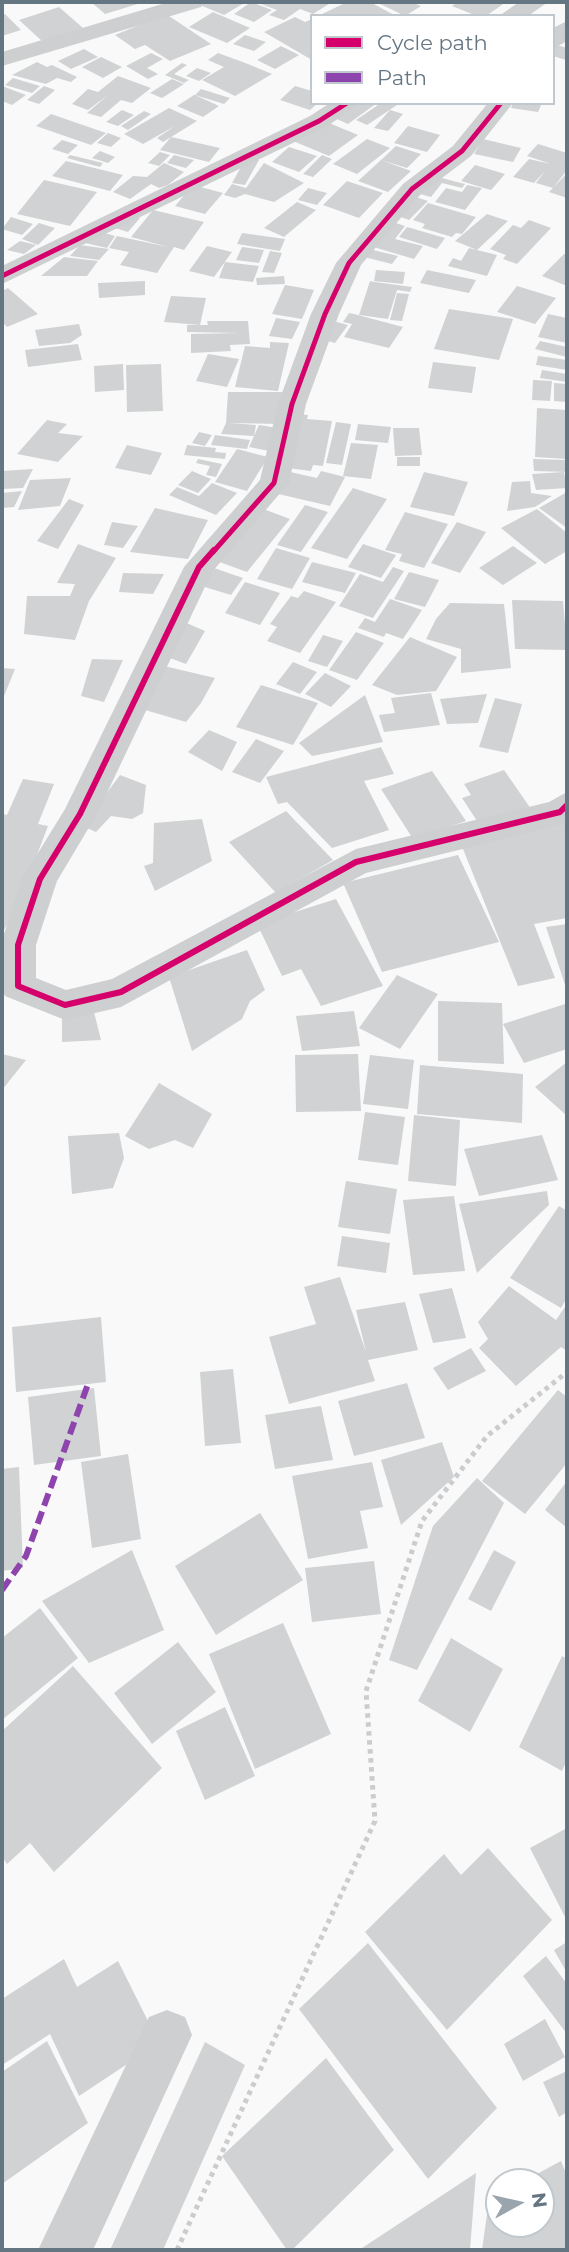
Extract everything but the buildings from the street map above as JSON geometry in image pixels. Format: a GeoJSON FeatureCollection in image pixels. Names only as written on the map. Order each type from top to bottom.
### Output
{"type":"FeatureCollection","features":[{"type":"Feature","properties":{"kind":"street"},"geometry":{"type":"LineString","coordinates":[[2,59],[193,2]]}},
{"type":"Feature","properties":{"kind":"street"},"geometry":{"type":"LineString","coordinates":[[514,14],[536,2]]}},
{"type":"Feature","properties":{"kind":"street"},"geometry":{"type":"LineString","coordinates":[[2,276],[124,214],[319,121],[344,105]]}},
{"type":"Feature","properties":{"kind":"street"},"geometry":{"type":"LineString","coordinates":[[499,105],[462,151],[412,189],[349,263],[325,314],[292,404],[274,483],[199,567],[80,814],[40,879],[18,945],[19,986],[65,1005],[121,992],[356,862],[559,811],[567,805]]}},
{"type":"Feature","properties":{"kind":"street"},"geometry":{"type":"LineString","coordinates":[[65,2250],[167,2035]]}},
{"type":"Feature","properties":{"kind":"path"},"geometry":{"type":"LineString","coordinates":[[177,2250],[375,1821],[366,1691],[422,1521],[487,1436],[567,1372]]}},
{"type":"Feature","properties":{"kind":"marked path"},"geometry":{"type":"LineString","coordinates":[[2,1590],[26,1556],[88,1384]]}},
{"type":"Feature","properties":{"kind":"cycle path"},"geometry":{"type":"LineString","coordinates":[[2,276],[124,214],[319,121],[344,105]]}},
{"type":"Feature","properties":{"kind":"cycle path"},"geometry":{"type":"LineString","coordinates":[[499,105],[462,151],[412,189],[349,263],[325,314],[292,404],[274,483],[199,567],[80,814],[40,879],[18,945],[18,986],[65,1005],[121,992],[356,862],[560,812],[567,805]]}}]}
